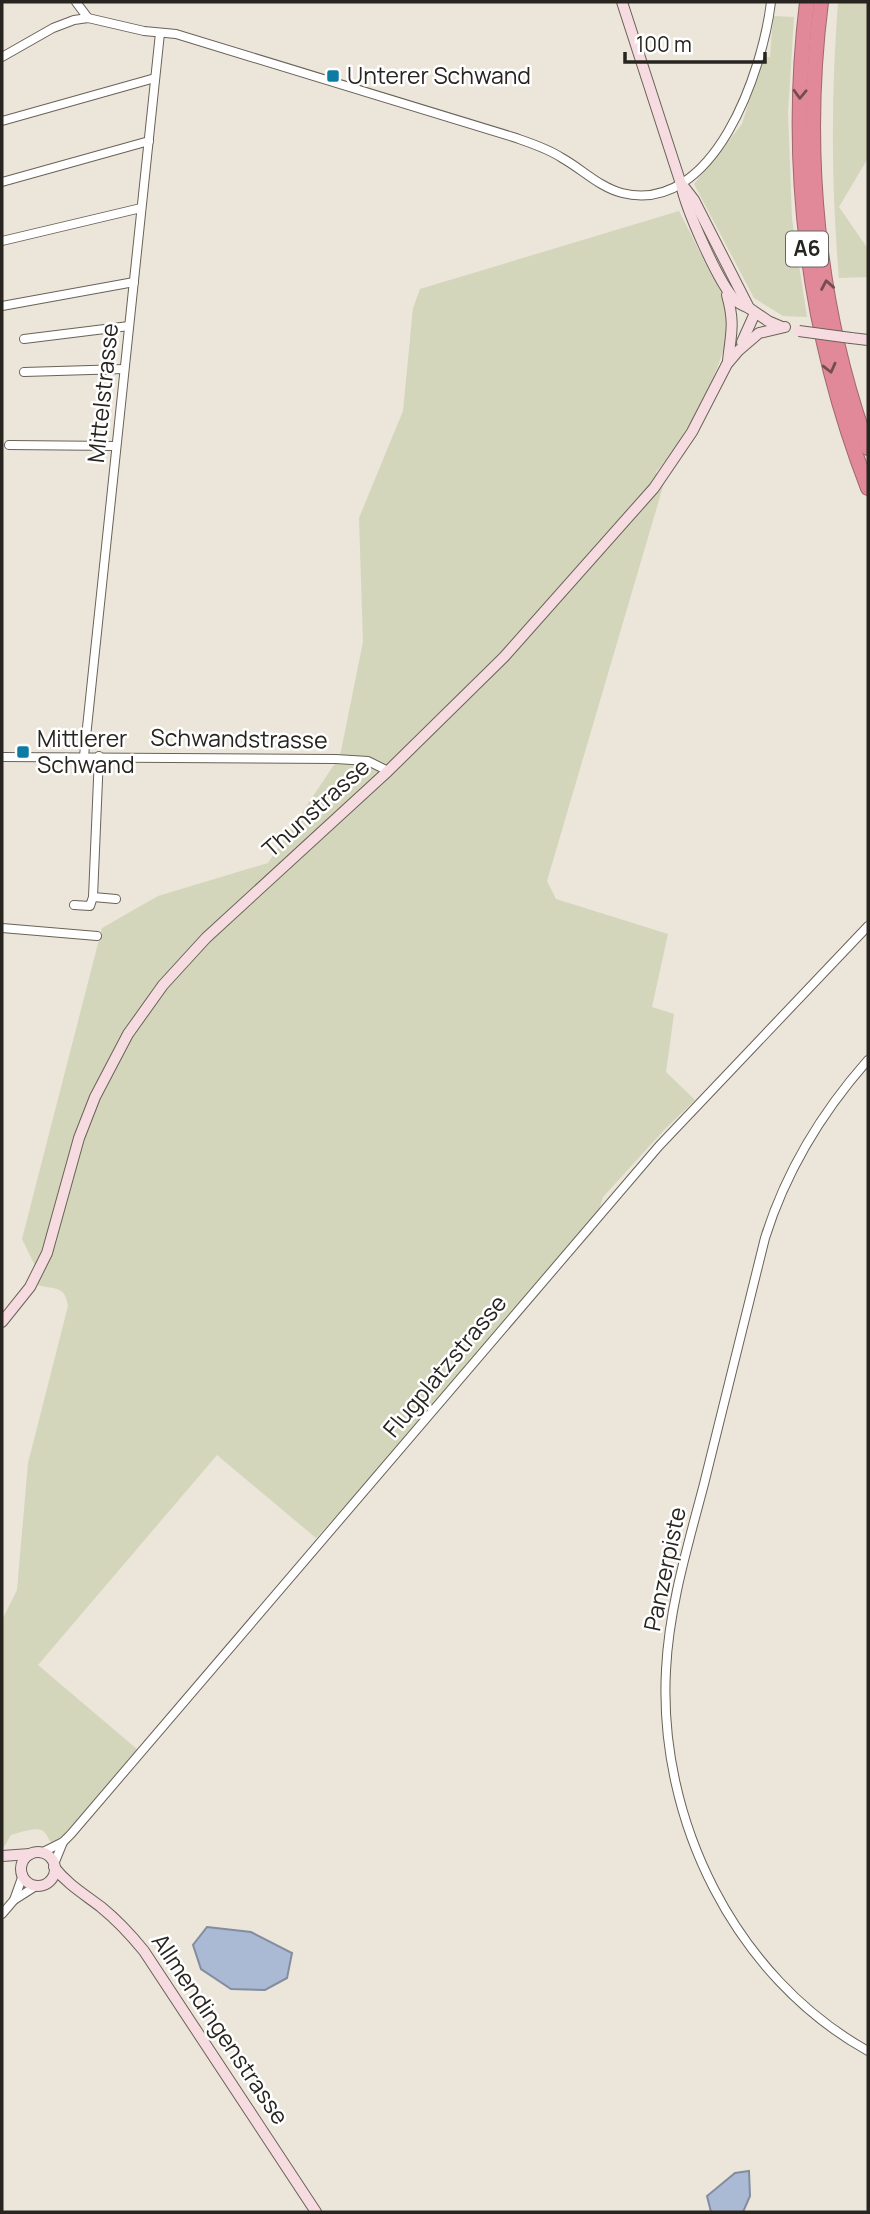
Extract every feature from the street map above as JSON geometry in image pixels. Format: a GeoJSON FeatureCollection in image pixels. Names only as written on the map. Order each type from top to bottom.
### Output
{"type":"FeatureCollection","features":[{"type":"Feature","properties":{"kind":"highway","name":"A6"},"geometry":{"type":"LineString","coordinates":[[807,2],[802,54],[800,129],[802,202],[808,252],[833,381],[868,488]]}},
{"type":"Feature","properties":{"kind":"highway","name":"A6"},"geometry":{"type":"LineString","coordinates":[[821,2],[814,104],[818,225],[834,324],[846,377],[868,448]]}},
{"type":"Feature","properties":{"kind":"street"},"geometry":{"type":"LineString","coordinates":[[76,2],[88,18]]}},
{"type":"Feature","properties":{"kind":"street"},"geometry":{"type":"LineString","coordinates":[[622,2],[681,184],[685,204],[725,286],[736,301],[785,327],[868,340]]}},
{"type":"Feature","properties":{"kind":"street"},"geometry":{"type":"LineString","coordinates":[[2,57],[53,28],[88,18],[183,36],[549,150],[599,183],[623,194],[655,193],[681,184],[713,152],[744,103],[762,53],[771,2]]}},
{"type":"Feature","properties":{"kind":"street","name":"Mittelstrasse"},"geometry":{"type":"LineString","coordinates":[[84,756],[160,33]]}},
{"type":"Feature","properties":{"kind":"street"},"geometry":{"type":"LineString","coordinates":[[2,121],[155,78]]}},
{"type":"Feature","properties":{"kind":"street"},"geometry":{"type":"LineString","coordinates":[[2,182],[149,141]]}},
{"type":"Feature","properties":{"kind":"street"},"geometry":{"type":"LineString","coordinates":[[681,184],[694,200],[752,311]]}},
{"type":"Feature","properties":{"kind":"street"},"geometry":{"type":"LineString","coordinates":[[2,242],[141,208]]}},
{"type":"Feature","properties":{"kind":"street"},"geometry":{"type":"LineString","coordinates":[[2,306],[134,282]]}},
{"type":"Feature","properties":{"kind":"street","name":"Thunstrasse"},"geometry":{"type":"LineString","coordinates":[[725,286],[732,312],[733,335],[727,364]]}},
{"type":"Feature","properties":{"kind":"street"},"geometry":{"type":"LineString","coordinates":[[733,335],[752,311]]}},
{"type":"Feature","properties":{"kind":"street","name":"Thunstrasse"},"geometry":{"type":"LineString","coordinates":[[738,351],[752,311]]}},
{"type":"Feature","properties":{"kind":"street"},"geometry":{"type":"LineString","coordinates":[[24,339],[129,326]]}},
{"type":"Feature","properties":{"kind":"street","name":"Thunstrasse"},"geometry":{"type":"LineString","coordinates":[[2,1322],[30,1287],[40,1269],[83,1126],[114,1058],[145,1007],[178,966],[206,938],[388,771],[504,657],[662,477],[692,432],[727,364],[738,351],[759,333],[785,327]]}},
{"type":"Feature","properties":{"kind":"street"},"geometry":{"type":"LineString","coordinates":[[24,372],[124,369]]}},
{"type":"Feature","properties":{"kind":"street"},"geometry":{"type":"LineString","coordinates":[[9,445],[117,446]]}},
{"type":"Feature","properties":{"kind":"street"},"geometry":{"type":"LineString","coordinates":[[74,905],[90,906],[93,897],[99,756]]}},
{"type":"Feature","properties":{"kind":"street","name":"Schwandstrasse"},"geometry":{"type":"LineString","coordinates":[[2,757],[360,760],[375,763],[388,771]]}},
{"type":"Feature","properties":{"kind":"street"},"geometry":{"type":"LineString","coordinates":[[93,897],[116,900]]}},
{"type":"Feature","properties":{"kind":"street","name":"Flugplatzstrasse"},"geometry":{"type":"LineString","coordinates":[[54,1866],[63,1842],[659,1146],[868,926]]}},
{"type":"Feature","properties":{"kind":"street"},"geometry":{"type":"LineString","coordinates":[[2,928],[97,936]]}},
{"type":"Feature","properties":{"kind":"street","name":"Panzerpiste"},"geometry":{"type":"LineString","coordinates":[[868,1060],[840,1092],[816,1128],[775,1206],[670,1623],[666,1670],[671,1765],[682,1809],[701,1863],[725,1910],[760,1959],[790,1991],[823,2021],[868,2051]]}},
{"type":"Feature","properties":{"kind":"street","name":"Flugplatzstrasse"},"geometry":{"type":"LineString","coordinates":[[36,1854],[63,1842]]}},
{"type":"Feature","properties":{"kind":"street"},"geometry":{"type":"LineString","coordinates":[[14,1900],[23,1863],[36,1854]]}},
{"type":"Feature","properties":{"kind":"street"},"geometry":{"type":"LineString","coordinates":[[2,1856],[48,1856],[54,1866],[54,1875],[48,1883],[36,1886],[14,1900],[2,1914]]}},
{"type":"Feature","properties":{"kind":"street"},"geometry":{"type":"LineString","coordinates":[[2,1856],[22,1873],[28,1883],[36,1886]]}},
{"type":"Feature","properties":{"kind":"street","name":"Allmendingenstrasse"},"geometry":{"type":"LineString","coordinates":[[54,1866],[71,1886],[126,1930],[153,1963],[316,2212]]}},
{"type":"Feature","properties":{"kind":"street","name":"Allmendingenstrasse"},"geometry":{"type":"LineString","coordinates":[[48,1883],[71,1886]]}},
{"type":"Feature","properties":{"kind":"green space"},"geometry":{"type":"Polygon","coordinates":[[[838,2],[868,2],[868,158],[839,207],[868,249],[868,277],[839,278],[833,140],[838,2]]]}},
{"type":"Feature","properties":{"kind":"green space"},"geometry":{"type":"Polygon","coordinates":[[[773,16],[794,17],[788,113],[792,219],[807,317],[783,316],[754,298],[694,184],[742,124],[763,57],[770,57],[773,16]]]}},
{"type":"Feature","properties":{"kind":"green space"},"geometry":{"type":"Polygon","coordinates":[[[679,211],[726,302],[728,320],[725,342],[707,392],[681,439],[656,472],[664,483],[547,881],[556,899],[668,934],[652,1007],[674,1014],[666,1072],[695,1100],[603,1197],[593,1232],[316,1538],[217,1455],[38,1665],[138,1750],[58,1841],[51,1842],[43,1831],[32,1830],[11,1835],[2,1850],[2,1620],[17,1590],[28,1463],[68,1306],[62,1291],[38,1285],[39,1274],[22,1239],[102,928],[158,896],[268,863],[340,756],[363,642],[359,518],[403,411],[413,308],[420,289],[679,211]]]}},
{"type":"Feature","properties":{"kind":"water"},"geometry":{"type":"Polygon","coordinates":[[[207,1927],[251,1932],[292,1953],[287,1978],[265,1990],[231,1989],[201,1969],[193,1945],[207,1927]]]}},
{"type":"Feature","properties":{"kind":"water"},"geometry":{"type":"Polygon","coordinates":[[[749,2171],[750,2196],[743,2212],[711,2212],[707,2196],[735,2173],[749,2171]]]}},
{"type":"Feature","properties":{"kind":"place","name":"Unterer Schwand"},"geometry":{"type":"Point","coordinates":[333,76]}},
{"type":"Feature","properties":{"kind":"place","name":"Mittlerer Schwand"},"geometry":{"type":"Point","coordinates":[23,752]}}]}
